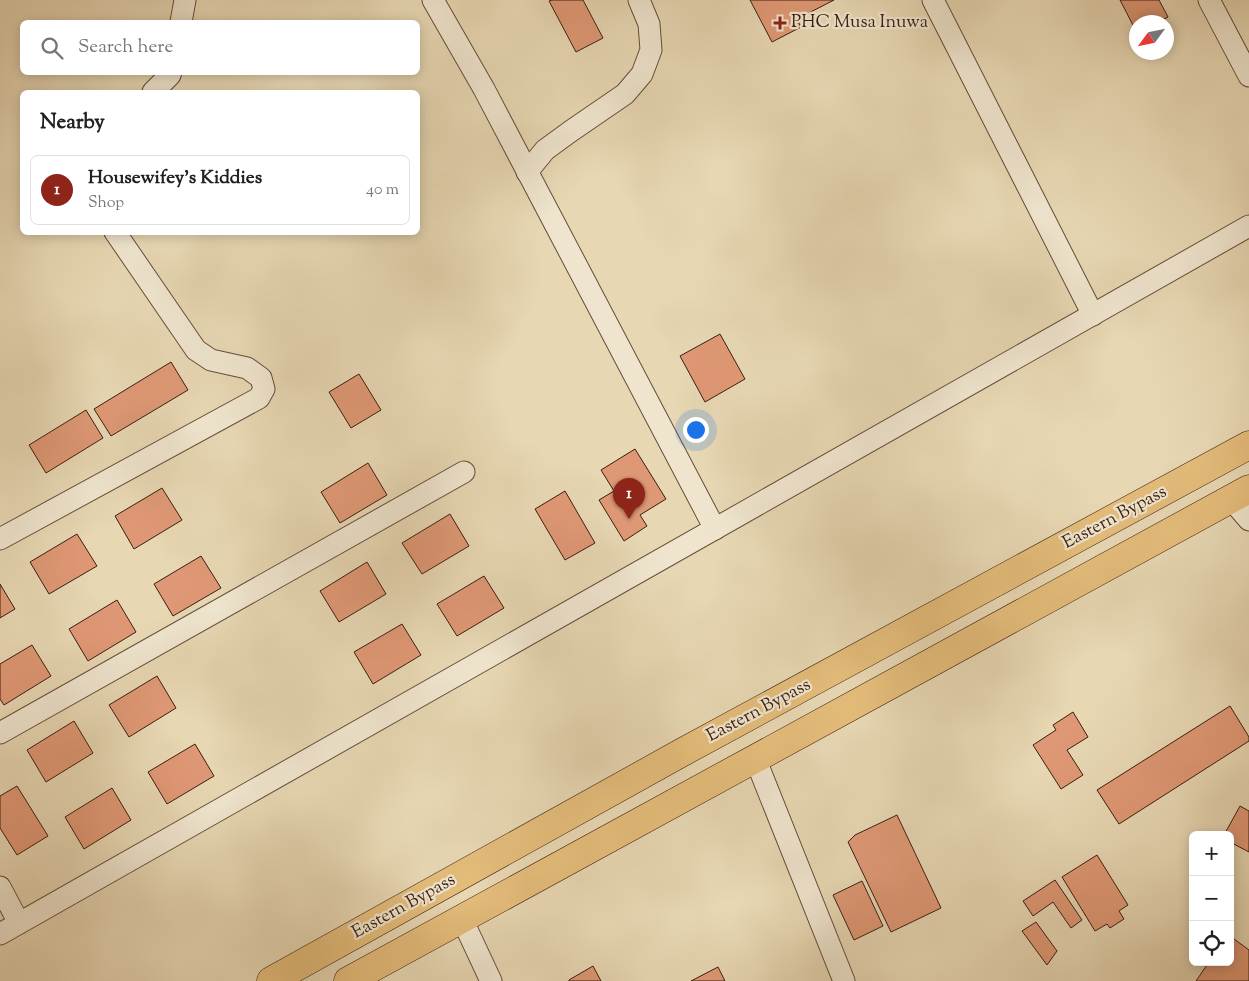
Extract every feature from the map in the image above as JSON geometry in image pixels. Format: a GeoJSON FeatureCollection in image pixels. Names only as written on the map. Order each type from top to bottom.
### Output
{"type":"FeatureCollection","features":[{"type":"Feature","properties":{"kind":"main road","name":"Eastern Bypass"},"geometry":{"type":"LineString","coordinates":[[271,981],[681,752],[1249,445]]}},
{"type":"Feature","properties":{"kind":"main road"},"geometry":{"type":"LineString","coordinates":[[348,981],[1240,494]]}},
{"type":"Feature","properties":{"kind":"street"},"geometry":{"type":"LineString","coordinates":[[181,20],[185,0]]}},
{"type":"Feature","properties":{"kind":"street"},"geometry":{"type":"LineString","coordinates":[[434,0],[484,89],[715,529]]}},
{"type":"Feature","properties":{"kind":"street"},"geometry":{"type":"LineString","coordinates":[[527,172],[545,150],[625,94],[642,74],[651,50],[649,24],[639,0]]}},
{"type":"Feature","properties":{"kind":"street"},"geometry":{"type":"LineString","coordinates":[[933,0],[1093,315]]}},
{"type":"Feature","properties":{"kind":"street"},"geometry":{"type":"LineString","coordinates":[[1209,0],[1249,76]]}},
{"type":"Feature","properties":{"kind":"street"},"geometry":{"type":"LineString","coordinates":[[155,90],[170,75]]}},
{"type":"Feature","properties":{"kind":"street"},"geometry":{"type":"LineString","coordinates":[[0,934],[1249,226]]}},
{"type":"Feature","properties":{"kind":"street"},"geometry":{"type":"LineString","coordinates":[[2,534],[259,398],[264,389],[261,378],[247,368],[211,360],[196,350],[117,235]]}},
{"type":"Feature","properties":{"kind":"street"},"geometry":{"type":"LineString","coordinates":[[0,734],[464,472]]}},
{"type":"Feature","properties":{"kind":"street"},"geometry":{"type":"LineString","coordinates":[[1240,494],[1249,520]]}},
{"type":"Feature","properties":{"kind":"street"},"geometry":{"type":"LineString","coordinates":[[755,758],[844,981]]}},
{"type":"Feature","properties":{"kind":"street"},"geometry":{"type":"LineString","coordinates":[[0,887],[19,923]]}},
{"type":"Feature","properties":{"kind":"street"},"geometry":{"type":"LineString","coordinates":[[462,918],[491,981]]}},
{"type":"Feature","properties":{"kind":"building"},"geometry":{"type":"Polygon","coordinates":[[[583,0],[603,38],[576,52],[549,1],[583,0]]]}},
{"type":"Feature","properties":{"kind":"building","name":"PHC Musa Inuwa"},"geometry":{"type":"Polygon","coordinates":[[[750,0],[834,0],[797,19],[801,27],[772,42],[750,0]]]}},
{"type":"Feature","properties":{"kind":"building"},"geometry":{"type":"Polygon","coordinates":[[[1120,0],[1159,0],[1167,15],[1129,15],[1129,17],[1120,0]]]}},
{"type":"Feature","properties":{"kind":"building"},"geometry":{"type":"Polygon","coordinates":[[[720,334],[745,379],[705,402],[680,356],[720,334]]]}},
{"type":"Feature","properties":{"kind":"building"},"geometry":{"type":"Polygon","coordinates":[[[171,362],[188,390],[111,436],[94,409],[171,362]]]}},
{"type":"Feature","properties":{"kind":"building"},"geometry":{"type":"Polygon","coordinates":[[[359,374],[381,410],[351,428],[329,392],[359,374]]]}},
{"type":"Feature","properties":{"kind":"building"},"geometry":{"type":"Polygon","coordinates":[[[86,410],[103,438],[46,473],[29,445],[86,410]]]}},
{"type":"Feature","properties":{"kind":"building"},"geometry":{"type":"Polygon","coordinates":[[[635,449],[666,499],[640,515],[647,526],[624,541],[599,500],[614,491],[601,470],[635,449]]]}},
{"type":"Feature","properties":{"kind":"building"},"geometry":{"type":"Polygon","coordinates":[[[368,463],[387,495],[340,523],[321,492],[368,463]]]}},
{"type":"Feature","properties":{"kind":"building"},"geometry":{"type":"Polygon","coordinates":[[[162,488],[182,520],[134,549],[115,516],[162,488]]]}},
{"type":"Feature","properties":{"kind":"building"},"geometry":{"type":"Polygon","coordinates":[[[565,491],[595,543],[565,560],[535,509],[565,491]]]}},
{"type":"Feature","properties":{"kind":"building"},"geometry":{"type":"Polygon","coordinates":[[[450,514],[469,546],[422,574],[402,543],[450,514]]]}},
{"type":"Feature","properties":{"kind":"building"},"geometry":{"type":"Polygon","coordinates":[[[77,534],[97,566],[49,594],[30,562],[77,534]]]}},
{"type":"Feature","properties":{"kind":"building"},"geometry":{"type":"Polygon","coordinates":[[[201,556],[221,588],[173,616],[154,584],[201,556]]]}},
{"type":"Feature","properties":{"kind":"building"},"geometry":{"type":"Polygon","coordinates":[[[367,562],[386,594],[339,622],[320,591],[367,562]]]}},
{"type":"Feature","properties":{"kind":"building"},"geometry":{"type":"Polygon","coordinates":[[[484,576],[504,608],[457,636],[437,604],[484,576]]]}},
{"type":"Feature","properties":{"kind":"building"},"geometry":{"type":"Polygon","coordinates":[[[0,584],[15,609],[0,618],[0,584]]]}},
{"type":"Feature","properties":{"kind":"building"},"geometry":{"type":"Polygon","coordinates":[[[117,600],[136,632],[88,661],[69,629],[117,600]]]}},
{"type":"Feature","properties":{"kind":"building"},"geometry":{"type":"Polygon","coordinates":[[[402,624],[421,655],[373,684],[354,652],[402,624]]]}},
{"type":"Feature","properties":{"kind":"building"},"geometry":{"type":"Polygon","coordinates":[[[32,645],[51,676],[4,705],[0,699],[0,664],[32,645]]]}},
{"type":"Feature","properties":{"kind":"building"},"geometry":{"type":"Polygon","coordinates":[[[157,676],[176,708],[129,737],[109,705],[157,676]]]}},
{"type":"Feature","properties":{"kind":"building"},"geometry":{"type":"Polygon","coordinates":[[[1230,706],[1249,737],[1249,741],[1119,824],[1097,790],[1230,706]]]}},
{"type":"Feature","properties":{"kind":"building"},"geometry":{"type":"Polygon","coordinates":[[[1073,712],[1088,737],[1067,750],[1083,775],[1061,789],[1033,745],[1056,730],[1053,725],[1073,712]]]}},
{"type":"Feature","properties":{"kind":"building"},"geometry":{"type":"Polygon","coordinates":[[[74,721],[93,753],[46,782],[27,750],[74,721]]]}},
{"type":"Feature","properties":{"kind":"building"},"geometry":{"type":"Polygon","coordinates":[[[195,744],[214,776],[167,804],[148,772],[195,744]]]}},
{"type":"Feature","properties":{"kind":"building"},"geometry":{"type":"Polygon","coordinates":[[[17,786],[48,836],[17,855],[0,828],[0,796],[17,786]]]}},
{"type":"Feature","properties":{"kind":"building"},"geometry":{"type":"Polygon","coordinates":[[[112,788],[131,820],[84,849],[65,817],[112,788]]]}},
{"type":"Feature","properties":{"kind":"building"},"geometry":{"type":"Polygon","coordinates":[[[1240,806],[1249,811],[1249,852],[1234,844],[1234,831],[1226,831],[1240,806]]]}},
{"type":"Feature","properties":{"kind":"building"},"geometry":{"type":"Polygon","coordinates":[[[897,815],[941,908],[891,932],[848,842],[855,835],[897,815]]]}},
{"type":"Feature","properties":{"kind":"building"},"geometry":{"type":"Polygon","coordinates":[[[1097,855],[1128,905],[1119,911],[1124,919],[1110,928],[1107,924],[1095,931],[1062,877],[1097,855]]]}},
{"type":"Feature","properties":{"kind":"building"},"geometry":{"type":"Polygon","coordinates":[[[1055,880],[1082,920],[1071,928],[1053,902],[1033,916],[1023,901],[1055,880]]]}},
{"type":"Feature","properties":{"kind":"building"},"geometry":{"type":"Polygon","coordinates":[[[862,881],[883,926],[854,940],[833,895],[862,881]]]}},
{"type":"Feature","properties":{"kind":"building"},"geometry":{"type":"Polygon","coordinates":[[[1036,922],[1057,951],[1047,965],[1022,931],[1036,922]]]}},
{"type":"Feature","properties":{"kind":"building"},"geometry":{"type":"Polygon","coordinates":[[[1234,939],[1249,950],[1249,981],[1196,981],[1206,966],[1234,966],[1234,939]]]}},
{"type":"Feature","properties":{"kind":"building"},"geometry":{"type":"Polygon","coordinates":[[[593,966],[601,981],[569,981],[569,980],[593,966]]]}},
{"type":"Feature","properties":{"kind":"building"},"geometry":{"type":"Polygon","coordinates":[[[718,967],[725,981],[691,981],[718,967]]]}},
{"type":"Feature","properties":{"kind":"place","name":"PHC Musa Inuwa"},"geometry":{"type":"Point","coordinates":[780,23]}},
{"type":"Feature","properties":{"kind":"place","name":"Housewifey’s Kiddies"},"geometry":{"type":"Point","coordinates":[629,519]}}]}
